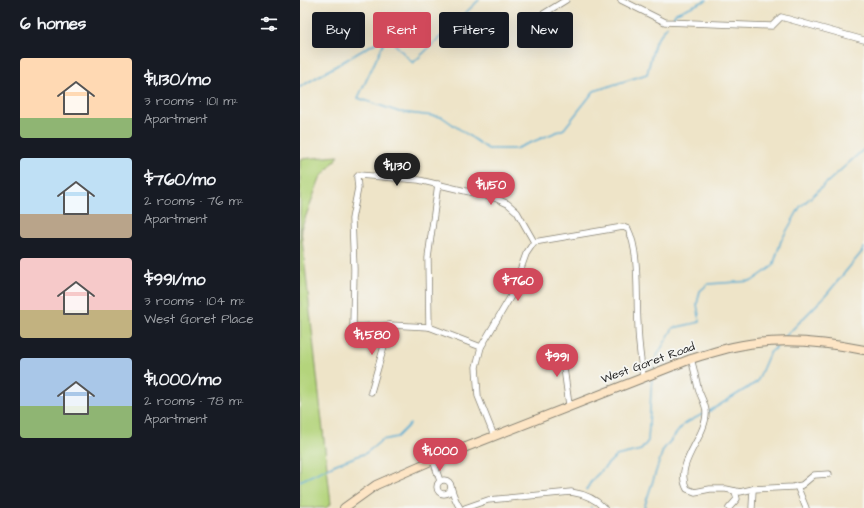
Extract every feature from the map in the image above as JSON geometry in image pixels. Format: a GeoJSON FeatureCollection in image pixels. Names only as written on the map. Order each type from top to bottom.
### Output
{"type":"FeatureCollection","features":[{"type":"Feature","properties":{"kind":"street"},"geometry":{"type":"LineString","coordinates":[[546,12],[566,0]]}},
{"type":"Feature","properties":{"kind":"street"},"geometry":{"type":"LineString","coordinates":[[621,0],[665,22],[772,26],[781,17],[864,40]]}},
{"type":"Feature","properties":{"kind":"street"},"geometry":{"type":"LineString","coordinates":[[481,347],[429,327],[390,325],[353,327],[354,269],[352,219],[358,188],[357,179],[359,175],[419,180],[495,198],[508,204],[518,212],[534,242]]}},
{"type":"Feature","properties":{"kind":"street"},"geometry":{"type":"LineString","coordinates":[[429,327],[428,258],[438,184]]}},
{"type":"Feature","properties":{"kind":"street"},"geometry":{"type":"LineString","coordinates":[[494,436],[478,396],[476,367],[481,347],[511,296],[526,254],[534,242],[623,227],[628,229],[631,234],[636,263],[638,326],[643,377]]}},
{"type":"Feature","properties":{"kind":"street"},"geometry":{"type":"LineString","coordinates":[[371,392],[390,325]]}},
{"type":"Feature","properties":{"kind":"street","name":"West Goret Road"},"geometry":{"type":"LineString","coordinates":[[344,508],[376,484],[569,405],[691,359],[733,347],[764,342],[792,341],[842,346],[864,350]]}},
{"type":"Feature","properties":{"kind":"street"},"geometry":{"type":"LineString","coordinates":[[565,350],[564,368],[569,405]]}},
{"type":"Feature","properties":{"kind":"street"},"geometry":{"type":"LineString","coordinates":[[691,359],[698,389],[706,411],[703,426],[691,450],[684,472],[684,483],[687,489],[695,492],[715,489],[726,489],[740,492],[753,489],[802,485],[814,475],[829,474]]}},
{"type":"Feature","properties":{"kind":"street"},"geometry":{"type":"LineString","coordinates":[[433,460],[440,481]]}},
{"type":"Feature","properties":{"kind":"street"},"geometry":{"type":"LineString","coordinates":[[440,481],[448,481],[456,502],[460,508]]}},
{"type":"Feature","properties":{"kind":"street"},"geometry":{"type":"LineString","coordinates":[[440,481],[436,487],[439,492],[444,494],[450,500],[456,502]]}},
{"type":"Feature","properties":{"kind":"street"},"geometry":{"type":"LineString","coordinates":[[796,486],[806,508]]}},
{"type":"Feature","properties":{"kind":"street"},"geometry":{"type":"LineString","coordinates":[[444,494],[448,492],[451,487]]}},
{"type":"Feature","properties":{"kind":"street"},"geometry":{"type":"LineString","coordinates":[[752,508],[753,489]]}},
{"type":"Feature","properties":{"kind":"street"},"geometry":{"type":"LineString","coordinates":[[729,508],[737,499],[735,491]]}},
{"type":"Feature","properties":{"kind":"street"},"geometry":{"type":"LineString","coordinates":[[465,508],[488,500],[571,492],[582,493],[593,499],[604,508]]}},
{"type":"Feature","properties":{"kind":"green space"},"geometry":{"type":"Polygon","coordinates":[[[339,156],[320,178],[301,229],[331,504],[326,508],[300,508],[300,159],[339,156]]]}},
{"type":"Feature","properties":{"kind":"waterway"},"geometry":{"type":"LineString","coordinates":[[431,46],[479,0]]}},
{"type":"Feature","properties":{"kind":"waterway"},"geometry":{"type":"LineString","coordinates":[[673,18],[676,13],[707,0]]}},
{"type":"Feature","properties":{"kind":"waterway"},"geometry":{"type":"LineString","coordinates":[[300,87],[387,36],[358,98],[399,112],[442,117],[488,149],[515,149],[564,129],[594,91],[647,74],[655,42],[667,26]]}},
{"type":"Feature","properties":{"kind":"waterway"},"geometry":{"type":"LineString","coordinates":[[399,48],[413,63],[429,48]]}},
{"type":"Feature","properties":{"kind":"waterway"},"geometry":{"type":"LineString","coordinates":[[653,370],[654,361],[673,328],[700,322],[697,304],[700,291],[708,284],[752,281],[773,266],[781,241],[800,207],[864,149]]}},
{"type":"Feature","properties":{"kind":"waterway"},"geometry":{"type":"LineString","coordinates":[[784,338],[827,294],[864,248]]}},
{"type":"Feature","properties":{"kind":"waterway"},"geometry":{"type":"LineString","coordinates":[[708,412],[757,382],[769,354],[778,345]]}},
{"type":"Feature","properties":{"kind":"waterway"},"geometry":{"type":"LineString","coordinates":[[586,490],[592,480],[616,456],[641,450],[648,441],[652,377]]}},
{"type":"Feature","properties":{"kind":"waterway"},"geometry":{"type":"LineString","coordinates":[[644,508],[663,450],[684,424],[703,414]]}},
{"type":"Feature","properties":{"kind":"waterway"},"geometry":{"type":"LineString","coordinates":[[300,481],[336,464],[366,453],[382,440],[397,437],[410,424]]}}]}
